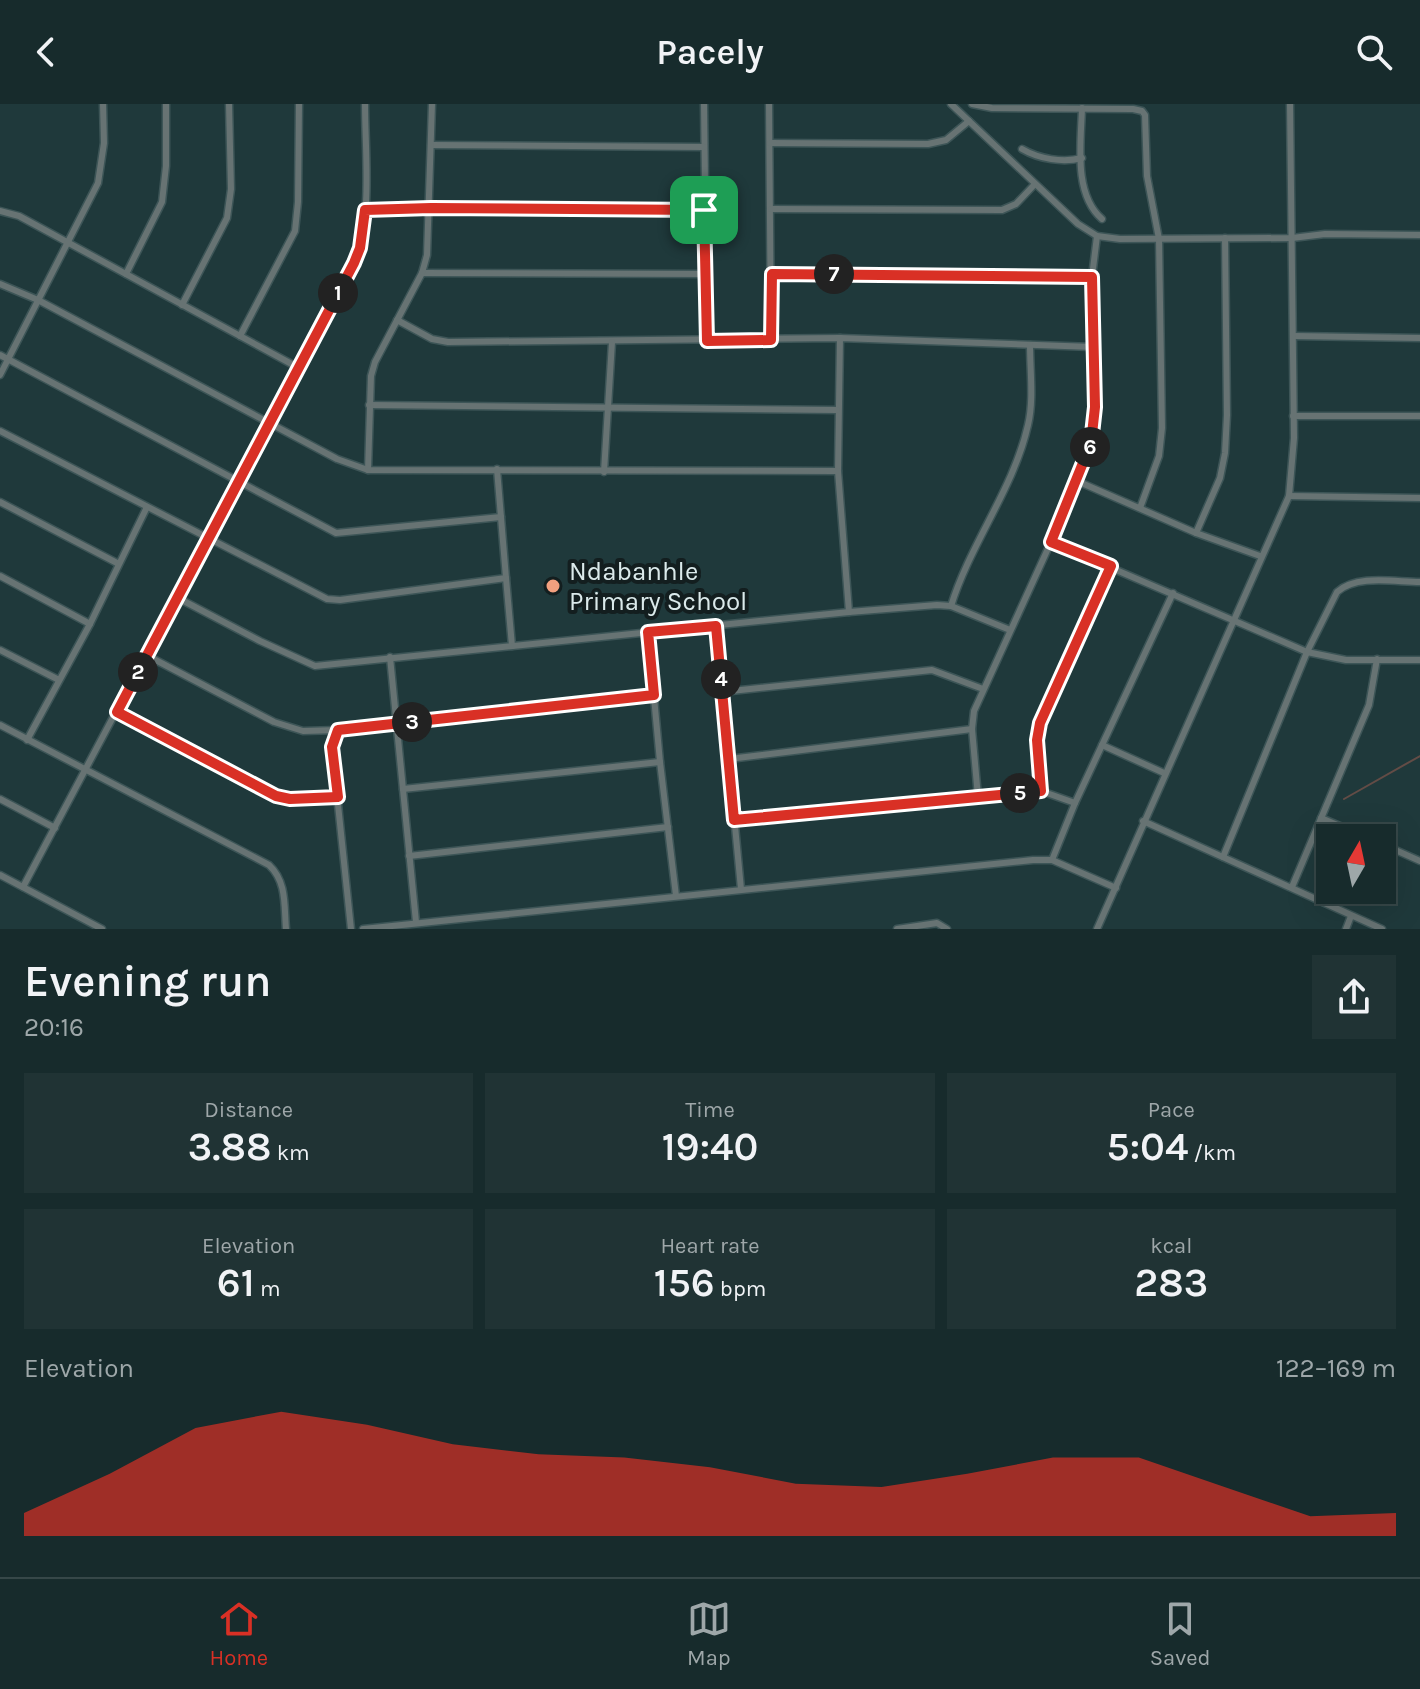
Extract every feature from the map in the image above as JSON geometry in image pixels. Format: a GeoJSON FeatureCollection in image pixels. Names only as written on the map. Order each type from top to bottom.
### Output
{"type":"FeatureCollection","features":[{"type":"Feature","properties":{"kind":"street"},"geometry":{"type":"LineString","coordinates":[[0,375],[98,183],[104,143],[103,104]]}},
{"type":"Feature","properties":{"kind":"street"},"geometry":{"type":"LineString","coordinates":[[126,274],[162,202],[166,166],[166,104]]}},
{"type":"Feature","properties":{"kind":"street"},"geometry":{"type":"LineString","coordinates":[[182,305],[227,218],[231,189],[229,104]]}},
{"type":"Feature","properties":{"kind":"street"},"geometry":{"type":"LineString","coordinates":[[240,336],[295,231],[299,104]]}},
{"type":"Feature","properties":{"kind":"street"},"geometry":{"type":"LineString","coordinates":[[23,887],[354,263],[360,248],[365,210],[365,104]]}},
{"type":"Feature","properties":{"kind":"street"},"geometry":{"type":"LineString","coordinates":[[368,470],[369,405],[375,362],[422,273],[427,255],[431,208],[432,104]]}},
{"type":"Feature","properties":{"kind":"street"},"geometry":{"type":"LineString","coordinates":[[704,104],[707,341]]}},
{"type":"Feature","properties":{"kind":"street"},"geometry":{"type":"LineString","coordinates":[[769,104],[771,340]]}},
{"type":"Feature","properties":{"kind":"street"},"geometry":{"type":"LineString","coordinates":[[951,104],[1078,224],[1097,236],[1159,239],[1292,238],[1325,234],[1420,235]]}},
{"type":"Feature","properties":{"kind":"street"},"geometry":{"type":"LineString","coordinates":[[972,104],[980,107],[1133,109],[1145,115],[1147,176],[1159,239],[1161,435],[1159,456],[1140,508]]}},
{"type":"Feature","properties":{"kind":"street"},"geometry":{"type":"LineString","coordinates":[[1097,929],[1289,496],[1293,458],[1294,336],[1290,104]]}},
{"type":"Feature","properties":{"kind":"street"},"geometry":{"type":"LineString","coordinates":[[1082,108],[1086,197],[1090,207],[1102,219]]}},
{"type":"Feature","properties":{"kind":"street"},"geometry":{"type":"LineString","coordinates":[[770,143],[928,144],[946,140],[969,121]]}},
{"type":"Feature","properties":{"kind":"street"},"geometry":{"type":"LineString","coordinates":[[431,145],[704,147]]}},
{"type":"Feature","properties":{"kind":"street"},"geometry":{"type":"LineString","coordinates":[[1022,149],[1051,159],[1082,158]]}},
{"type":"Feature","properties":{"kind":"street"},"geometry":{"type":"LineString","coordinates":[[771,209],[1002,210],[1016,204],[1035,184]]}},
{"type":"Feature","properties":{"kind":"street"},"geometry":{"type":"LineString","coordinates":[[365,210],[704,210]]}},
{"type":"Feature","properties":{"kind":"street"},"geometry":{"type":"LineString","coordinates":[[0,211],[19,216],[299,368]]}},
{"type":"Feature","properties":{"kind":"street"},"geometry":{"type":"LineString","coordinates":[[978,797],[972,729],[974,711],[1051,542],[1091,443],[1094,422],[1092,277],[1097,236]]}},
{"type":"Feature","properties":{"kind":"street"},"geometry":{"type":"LineString","coordinates":[[1196,533],[1220,478],[1225,453],[1225,238]]}},
{"type":"Feature","properties":{"kind":"street"},"geometry":{"type":"LineString","coordinates":[[422,273],[707,274]]}},
{"type":"Feature","properties":{"kind":"street"},"geometry":{"type":"LineString","coordinates":[[772,274],[1092,277]]}},
{"type":"Feature","properties":{"kind":"street"},"geometry":{"type":"LineString","coordinates":[[0,284],[38,300],[337,459],[368,470],[838,471]]}},
{"type":"Feature","properties":{"kind":"street"},"geometry":{"type":"LineString","coordinates":[[397,320],[441,341],[840,338],[1093,347]]}},
{"type":"Feature","properties":{"kind":"street"},"geometry":{"type":"LineString","coordinates":[[1294,336],[1420,338]]}},
{"type":"Feature","properties":{"kind":"street"},"geometry":{"type":"LineString","coordinates":[[840,338],[838,471],[849,612]]}},
{"type":"Feature","properties":{"kind":"street"},"geometry":{"type":"LineString","coordinates":[[604,472],[612,342]]}},
{"type":"Feature","properties":{"kind":"street"},"geometry":{"type":"LineString","coordinates":[[951,606],[1026,431],[1030,410],[1030,345]]}},
{"type":"Feature","properties":{"kind":"street"},"geometry":{"type":"LineString","coordinates":[[0,355],[336,533],[501,517]]}},
{"type":"Feature","properties":{"kind":"street"},"geometry":{"type":"LineString","coordinates":[[369,405],[837,410]]}},
{"type":"Feature","properties":{"kind":"street"},"geometry":{"type":"LineString","coordinates":[[1293,416],[1420,416]]}},
{"type":"Feature","properties":{"kind":"street"},"geometry":{"type":"LineString","coordinates":[[0,431],[327,599],[340,600],[506,578]]}},
{"type":"Feature","properties":{"kind":"street"},"geometry":{"type":"LineString","coordinates":[[497,469],[512,646]]}},
{"type":"Feature","properties":{"kind":"street"},"geometry":{"type":"LineString","coordinates":[[1077,481],[1196,533],[1260,556]]}},
{"type":"Feature","properties":{"kind":"street"},"geometry":{"type":"LineString","coordinates":[[1289,496],[1420,498]]}},
{"type":"Feature","properties":{"kind":"street"},"geometry":{"type":"LineString","coordinates":[[0,502],[117,563]]}},
{"type":"Feature","properties":{"kind":"street"},"geometry":{"type":"LineString","coordinates":[[27,740],[90,624],[117,563],[147,507]]}},
{"type":"Feature","properties":{"kind":"street"},"geometry":{"type":"LineString","coordinates":[[1051,542],[1307,652],[1332,659],[1420,660]]}},
{"type":"Feature","properties":{"kind":"street"},"geometry":{"type":"LineString","coordinates":[[1041,791],[1037,740],[1040,723],[1111,566]]}},
{"type":"Feature","properties":{"kind":"street"},"geometry":{"type":"LineString","coordinates":[[0,576],[90,624]]}},
{"type":"Feature","properties":{"kind":"street"},"geometry":{"type":"LineString","coordinates":[[1223,857],[1307,652],[1337,592],[1343,586],[1361,582],[1420,582]]}},
{"type":"Feature","properties":{"kind":"street"},"geometry":{"type":"LineString","coordinates":[[1052,860],[1075,803],[1173,593]]}},
{"type":"Feature","properties":{"kind":"street"},"geometry":{"type":"LineString","coordinates":[[176,597],[315,666],[849,612],[951,606],[1010,630]]}},
{"type":"Feature","properties":{"kind":"street"},"geometry":{"type":"LineString","coordinates":[[716,626],[741,889]]}},
{"type":"Feature","properties":{"kind":"street"},"geometry":{"type":"LineString","coordinates":[[648,632],[676,896]]}},
{"type":"Feature","properties":{"kind":"street"},"geometry":{"type":"LineString","coordinates":[[0,650],[59,680]]}},
{"type":"Feature","properties":{"kind":"street"},"geometry":{"type":"LineString","coordinates":[[146,655],[293,730],[320,732],[654,695]]}},
{"type":"Feature","properties":{"kind":"street"},"geometry":{"type":"LineString","coordinates":[[390,657],[416,922]]}},
{"type":"Feature","properties":{"kind":"street"},"geometry":{"type":"LineString","coordinates":[[1292,887],[1369,705],[1377,659]]}},
{"type":"Feature","properties":{"kind":"street"},"geometry":{"type":"LineString","coordinates":[[722,692],[932,670],[983,689]]}},
{"type":"Feature","properties":{"kind":"street"},"geometry":{"type":"LineString","coordinates":[[117,712],[276,796],[290,799],[338,797]]}},
{"type":"Feature","properties":{"kind":"street"},"geometry":{"type":"LineString","coordinates":[[0,725],[269,865],[278,873],[283,884],[286,929]]}},
{"type":"Feature","properties":{"kind":"street"},"geometry":{"type":"LineString","coordinates":[[729,759],[972,729]]}},
{"type":"Feature","properties":{"kind":"street"},"geometry":{"type":"LineString","coordinates":[[338,730],[332,747],[351,929]]}},
{"type":"Feature","properties":{"kind":"street"},"geometry":{"type":"LineString","coordinates":[[320,732],[332,747]]}},
{"type":"Feature","properties":{"kind":"street"},"geometry":{"type":"LineString","coordinates":[[1102,745],[1164,773]]}},
{"type":"Feature","properties":{"kind":"street"},"geometry":{"type":"LineString","coordinates":[[403,789],[660,762]]}},
{"type":"Feature","properties":{"kind":"street"},"geometry":{"type":"LineString","coordinates":[[734,820],[1041,791],[1075,803]]}},
{"type":"Feature","properties":{"kind":"street"},"geometry":{"type":"LineString","coordinates":[[0,799],[55,828]]}},
{"type":"Feature","properties":{"kind":"street"},"geometry":{"type":"LineString","coordinates":[[1321,818],[1335,824]]}},
{"type":"Feature","properties":{"kind":"street"},"geometry":{"type":"LineString","coordinates":[[1143,821],[1382,929]]}},
{"type":"Feature","properties":{"kind":"street"},"geometry":{"type":"LineString","coordinates":[[409,856],[668,827]]}},
{"type":"Feature","properties":{"kind":"street"},"geometry":{"type":"LineString","coordinates":[[1396,850],[1420,861]]}},
{"type":"Feature","properties":{"kind":"street"},"geometry":{"type":"LineString","coordinates":[[363,929],[1052,860],[1116,888]]}},
{"type":"Feature","properties":{"kind":"street"},"geometry":{"type":"LineString","coordinates":[[0,875],[102,929]]}},
{"type":"Feature","properties":{"kind":"street"},"geometry":{"type":"LineString","coordinates":[[1346,929],[1351,916]]}},
{"type":"Feature","properties":{"kind":"street"},"geometry":{"type":"LineString","coordinates":[[897,929],[937,923],[947,929]]}},
{"type":"Feature","properties":{"kind":"waterway"},"geometry":{"type":"LineString","coordinates":[[1344,799],[1420,756]]}},
{"type":"Feature","properties":{"kind":"place","name":"Ndabanhle Primary School"},"geometry":{"type":"Point","coordinates":[553,586]}},
{"type":"Feature","properties":{"kind":"route"},"geometry":{"type":"LineString","coordinates":[[365,210],[704,210],[707,341],[771,340],[772,274],[1092,277],[1095,407],[1091,443],[1051,542],[1111,566],[1040,723],[1037,740],[1041,791],[734,820],[716,626],[648,632],[654,695],[338,730],[332,747],[338,797],[284,799],[276,796],[117,712],[354,263],[360,248],[365,210]]}}]}
